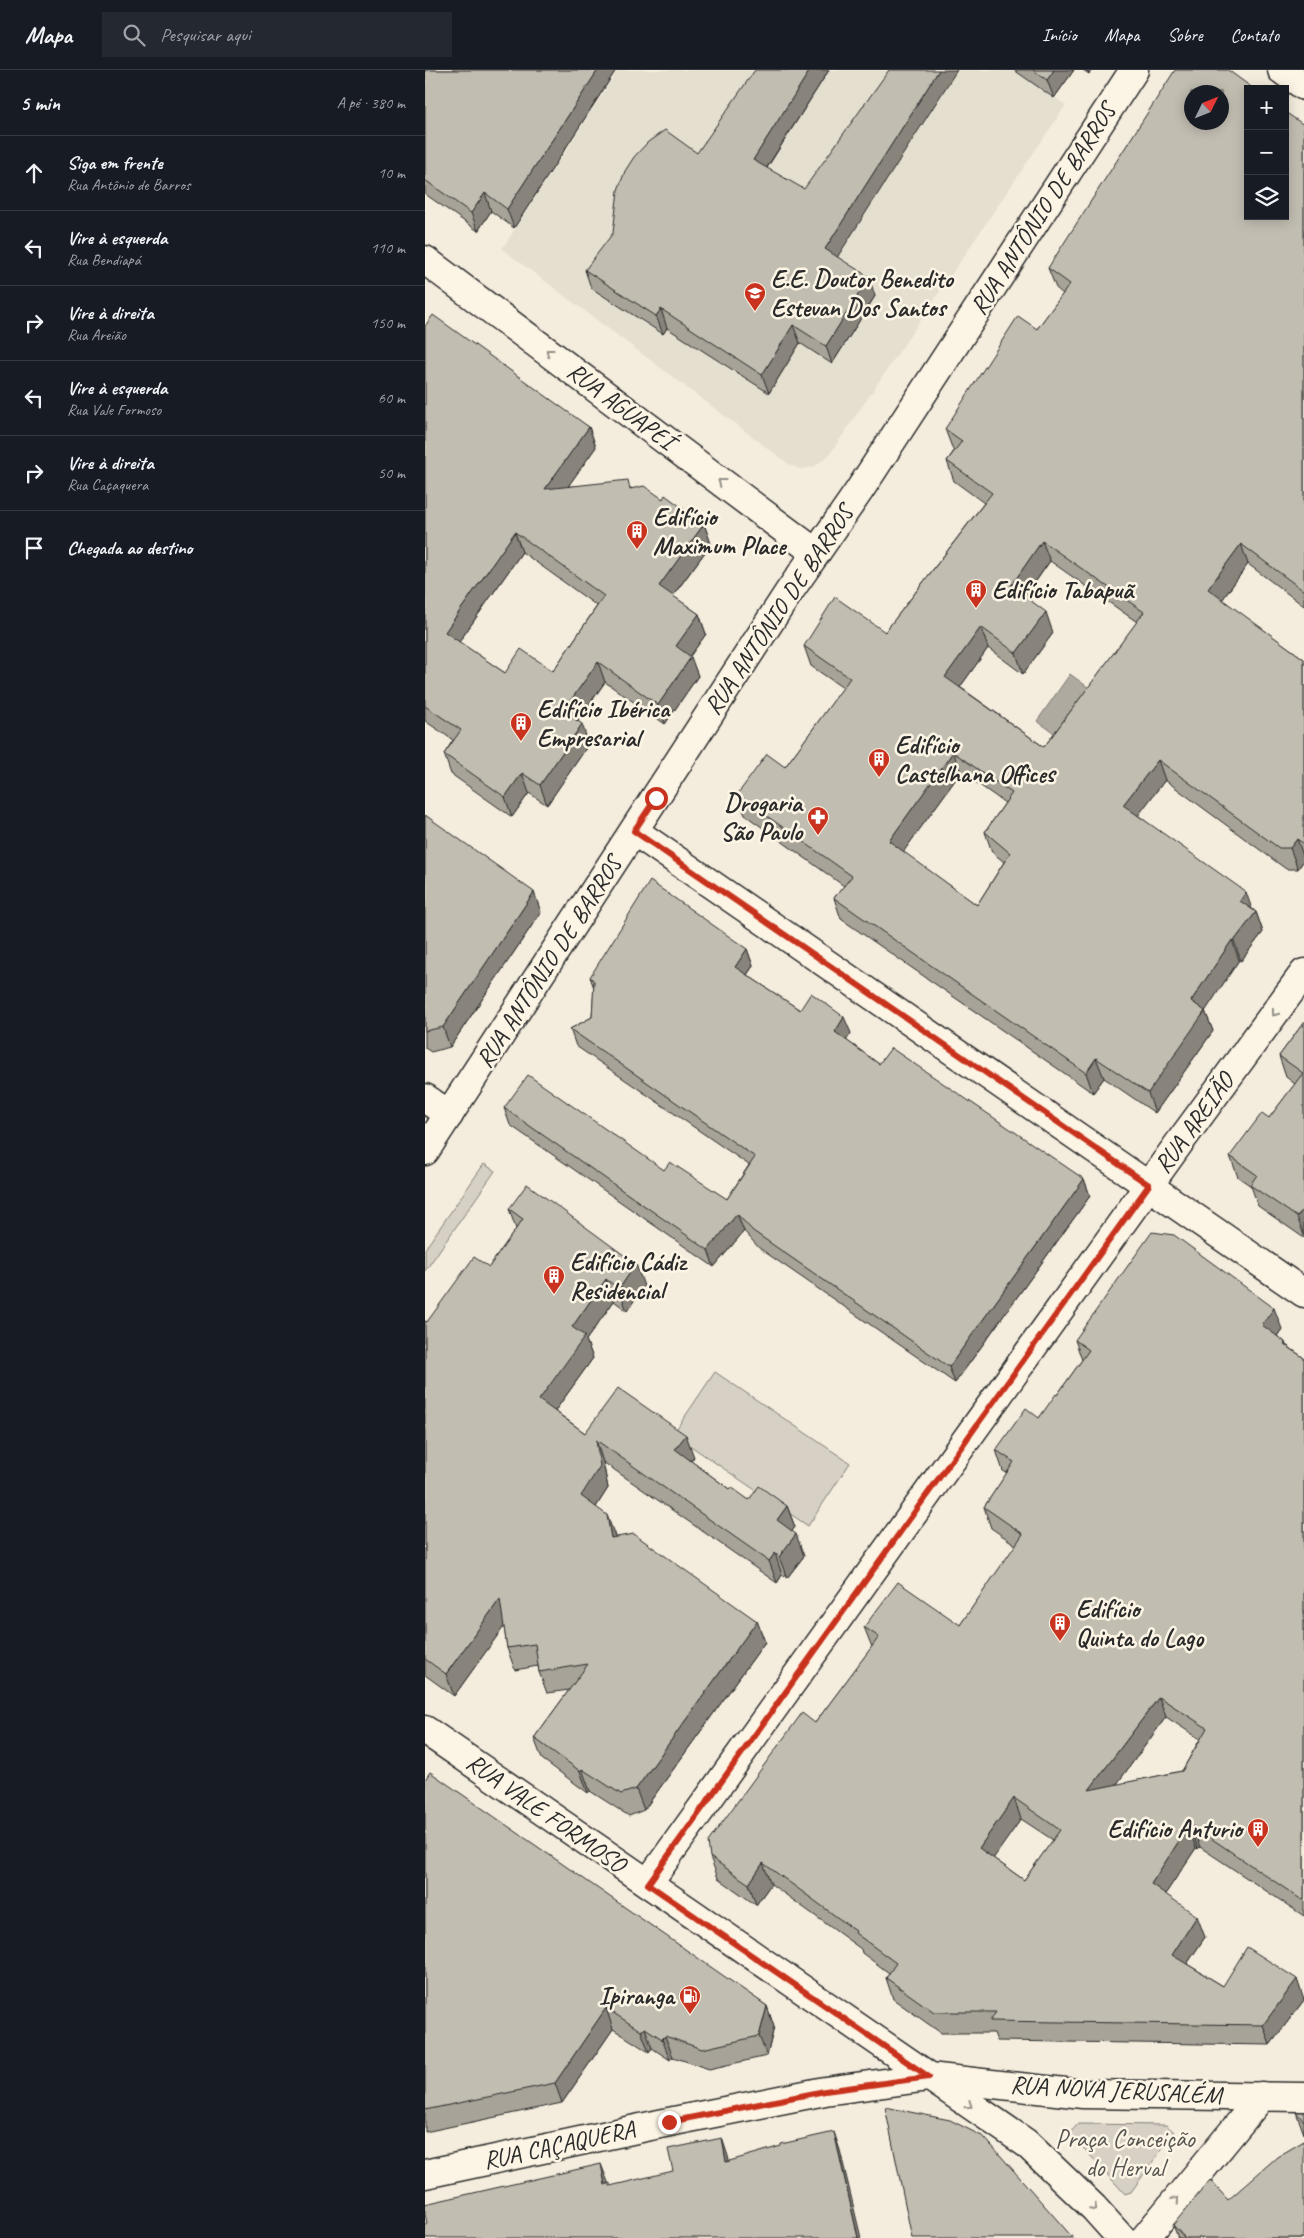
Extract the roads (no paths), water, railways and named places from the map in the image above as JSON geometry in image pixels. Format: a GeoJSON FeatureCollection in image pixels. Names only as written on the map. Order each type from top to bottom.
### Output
{"type":"FeatureCollection","features":[{"type":"Feature","properties":{"kind":"street","name":"RUA ANTÔNIO DE BARROS"},"geometry":{"type":"LineString","coordinates":[[425,1151],[816,552],[859,490],[1134,70]]}},
{"type":"Feature","properties":{"kind":"street"},"geometry":{"type":"LineString","coordinates":[[1282,70],[1304,86]]}},
{"type":"Feature","properties":{"kind":"street","name":"RUA AGUAPEÍ"},"geometry":{"type":"LineString","coordinates":[[425,260],[816,552]]}},
{"type":"Feature","properties":{"kind":"street"},"geometry":{"type":"LineString","coordinates":[[634,831],[1304,1293]]}},
{"type":"Feature","properties":{"kind":"street","name":"RUA AREIÃO"},"geometry":{"type":"LineString","coordinates":[[648,1884],[1149,1185],[1304,974]]}},
{"type":"Feature","properties":{"kind":"street"},"geometry":{"type":"LineString","coordinates":[[425,1098],[449,1115]]}},
{"type":"Feature","properties":{"kind":"street","name":"RUA VALE FORMOSO"},"geometry":{"type":"LineString","coordinates":[[425,1730],[1026,2143],[1094,2208],[1121,2238]]}},
{"type":"Feature","properties":{"kind":"street","name":"RUA NOVA JERUSALÉM"},"geometry":{"type":"LineString","coordinates":[[929,2077],[1083,2094],[1262,2096],[1299,2090]]}},
{"type":"Feature","properties":{"kind":"street","name":"RUA CAÇAQUERA"},"geometry":{"type":"LineString","coordinates":[[425,2174],[796,2097],[929,2077]]}},
{"type":"Feature","properties":{"kind":"street"},"geometry":{"type":"LineString","coordinates":[[1145,2238],[1262,2096]]}},
{"type":"Feature","properties":{"kind":"place","name":"E.E. Doutor Benedito Estevan Dos Santos"},"geometry":{"type":"Point","coordinates":[755,312]}},
{"type":"Feature","properties":{"kind":"place","name":"Edifício Maximum Place"},"geometry":{"type":"Point","coordinates":[637,550]}},
{"type":"Feature","properties":{"kind":"place","name":"Edifício Tabapuã"},"geometry":{"type":"Point","coordinates":[976,609]}},
{"type":"Feature","properties":{"kind":"place","name":"Edifício Ibérica Empresarial"},"geometry":{"type":"Point","coordinates":[521,742]}},
{"type":"Feature","properties":{"kind":"place","name":"Edifício Castelhana Offices"},"geometry":{"type":"Point","coordinates":[879,778]}},
{"type":"Feature","properties":{"kind":"place","name":"Drogaria São Paulo"},"geometry":{"type":"Point","coordinates":[818,836]}},
{"type":"Feature","properties":{"kind":"place","name":"Edifício Cádiz Residencial"},"geometry":{"type":"Point","coordinates":[554,1295]}},
{"type":"Feature","properties":{"kind":"place","name":"Edifício Quinta do Lago"},"geometry":{"type":"Point","coordinates":[1060,1642]}},
{"type":"Feature","properties":{"kind":"place","name":"Edifício Anturio"},"geometry":{"type":"Point","coordinates":[1258,1848]}},
{"type":"Feature","properties":{"kind":"place","name":"Ipiranga"},"geometry":{"type":"Point","coordinates":[690,2015]}},
{"type":"Feature","properties":{"kind":"park label","name":"Praça Conceição do Herval"},"geometry":{"type":"Point","coordinates":[1125,2154]}}]}
